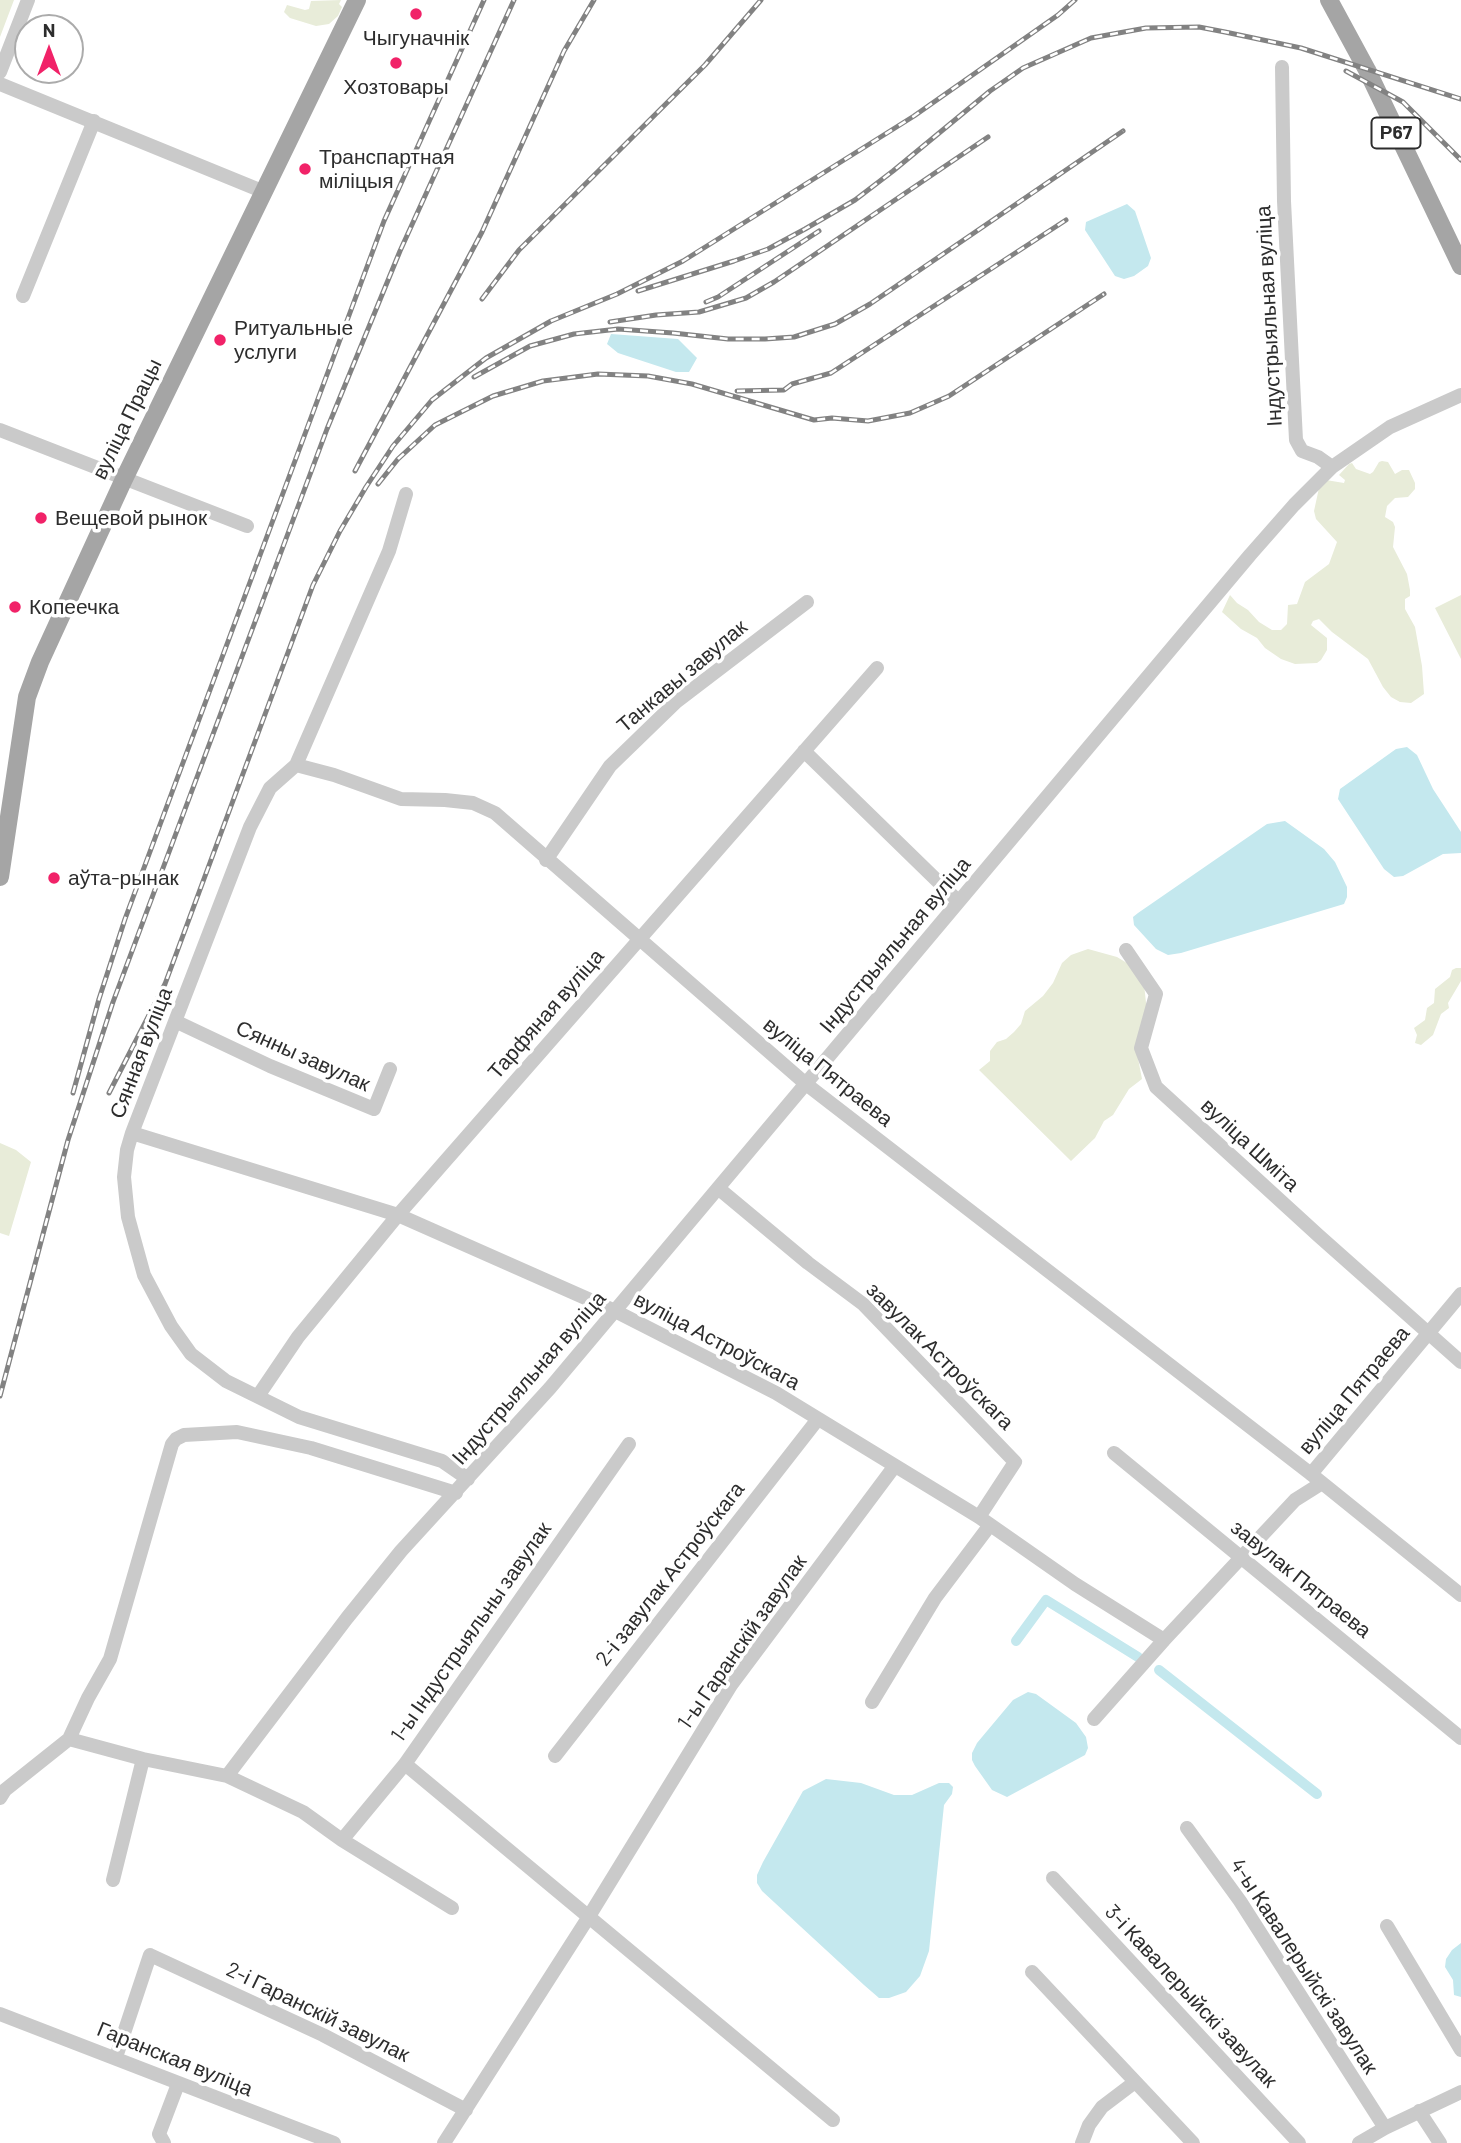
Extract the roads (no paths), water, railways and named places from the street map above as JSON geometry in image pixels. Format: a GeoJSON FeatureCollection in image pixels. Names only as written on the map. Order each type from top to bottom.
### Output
{"type":"FeatureCollection","features":[{"type":"Feature","properties":{"kind":"main road","name":"вуліца Працы"},"geometry":{"type":"LineString","coordinates":[[0,877],[5,802],[27,697],[40,662],[124,479],[357,0]]}},
{"type":"Feature","properties":{"kind":"main road","name":"Р67"},"geometry":{"type":"LineString","coordinates":[[1329,0],[1367,70],[1461,266]]}},
{"type":"Feature","properties":{"kind":"street"},"geometry":{"type":"LineString","coordinates":[[0,72],[28,0]]}},
{"type":"Feature","properties":{"kind":"street","name":"Індустрыяльная вуліца"},"geometry":{"type":"LineString","coordinates":[[227,1776],[401,1552],[550,1388],[1250,555],[1332,467],[1318,457],[1302,451],[1296,440],[1284,201],[1282,67]]}},
{"type":"Feature","properties":{"kind":"street"},"geometry":{"type":"LineString","coordinates":[[0,84],[262,191]]}},
{"type":"Feature","properties":{"kind":"street"},"geometry":{"type":"LineString","coordinates":[[23,296],[94,121]]}},
{"type":"Feature","properties":{"kind":"street"},"geometry":{"type":"LineString","coordinates":[[1332,467],[1390,427],[1461,394]]}},
{"type":"Feature","properties":{"kind":"street"},"geometry":{"type":"LineString","coordinates":[[0,430],[247,526]]}},
{"type":"Feature","properties":{"kind":"street","name":"Сянная вуліца"},"geometry":{"type":"LineString","coordinates":[[406,494],[388,551],[296,765],[270,788],[250,827],[132,1133],[124,1177],[128,1217],[138,1257],[155,1299],[191,1354],[226,1381],[299,1417],[442,1461],[468,1479]]}},
{"type":"Feature","properties":{"kind":"street","name":"Танкавы завулак"},"geometry":{"type":"LineString","coordinates":[[546,860],[610,765],[676,702],[807,602]]}},
{"type":"Feature","properties":{"kind":"street","name":"Тарфяная вуліца"},"geometry":{"type":"LineString","coordinates":[[258,1396],[298,1337],[398,1215],[877,668]]}},
{"type":"Feature","properties":{"kind":"street"},"geometry":{"type":"LineString","coordinates":[[804,751],[958,901]]}},
{"type":"Feature","properties":{"kind":"street","name":"вуліца Пятраева"},"geometry":{"type":"LineString","coordinates":[[296,765],[334,775],[401,799],[473,803],[495,813],[806,1084],[1317,1478],[1461,1595]]}},
{"type":"Feature","properties":{"kind":"street","name":"вуліца Шміта"},"geometry":{"type":"LineString","coordinates":[[1126,950],[1156,994],[1141,1048],[1156,1087],[1461,1362]]}},
{"type":"Feature","properties":{"kind":"street","name":"Сянны завулак"},"geometry":{"type":"LineString","coordinates":[[177,1022],[271,1066],[374,1109],[390,1069]]}},
{"type":"Feature","properties":{"kind":"street","name":"вуліца Астроўскага"},"geometry":{"type":"LineString","coordinates":[[132,1133],[398,1215],[615,1311],[733,1369],[818,1419],[984,1521],[1074,1584],[1164,1640]]}},
{"type":"Feature","properties":{"kind":"street","name":"завулак Астроўскага"},"geometry":{"type":"LineString","coordinates":[[718,1188],[808,1263],[863,1304],[1015,1462],[984,1521]]}},
{"type":"Feature","properties":{"kind":"street"},"geometry":{"type":"LineString","coordinates":[[1430,1333],[1461,1294]]}},
{"type":"Feature","properties":{"kind":"street","name":"вуліца Пятраева"},"geometry":{"type":"LineString","coordinates":[[1317,1478],[1430,1333]]}},
{"type":"Feature","properties":{"kind":"street","name":"2-і завулак Астроўскага"},"geometry":{"type":"LineString","coordinates":[[555,1756],[818,1419]]}},
{"type":"Feature","properties":{"kind":"street"},"geometry":{"type":"LineString","coordinates":[[0,1798],[5,1790],[69,1739],[110,1659],[172,1444],[176,1439],[184,1435],[237,1432],[311,1448],[456,1493]]}},
{"type":"Feature","properties":{"kind":"street","name":"1-ы Індустрыяльны завулак"},"geometry":{"type":"LineString","coordinates":[[342,1840],[405,1764],[629,1444]]}},
{"type":"Feature","properties":{"kind":"street","name":"завулак Пятраева"},"geometry":{"type":"LineString","coordinates":[[1114,1453],[1461,1738]]}},
{"type":"Feature","properties":{"kind":"street","name":"1-ы Гаранскій завулак"},"geometry":{"type":"LineString","coordinates":[[444,2143],[588,1918],[731,1685],[894,1467]]}},
{"type":"Feature","properties":{"kind":"street"},"geometry":{"type":"LineString","coordinates":[[1094,1719],[1164,1640],[1317,1478]]}},
{"type":"Feature","properties":{"kind":"street"},"geometry":{"type":"LineString","coordinates":[[872,1702],[984,1521]]}},
{"type":"Feature","properties":{"kind":"street"},"geometry":{"type":"LineString","coordinates":[[69,1739],[143,1759],[227,1776],[303,1812],[342,1840],[452,1908]]}},
{"type":"Feature","properties":{"kind":"street"},"geometry":{"type":"LineString","coordinates":[[113,1880],[143,1759]]}},
{"type":"Feature","properties":{"kind":"street"},"geometry":{"type":"LineString","coordinates":[[405,1764],[833,2120]]}},
{"type":"Feature","properties":{"kind":"street","name":"4-ы Кавалерыйскі завулак"},"geometry":{"type":"LineString","coordinates":[[1187,1828],[1240,1901],[1385,2128]]}},
{"type":"Feature","properties":{"kind":"street","name":"3-і Кавалерыйскі завулак"},"geometry":{"type":"LineString","coordinates":[[1053,1878],[1299,2143]]}},
{"type":"Feature","properties":{"kind":"street"},"geometry":{"type":"LineString","coordinates":[[1387,1926],[1461,2050]]}},
{"type":"Feature","properties":{"kind":"street","name":"2-і Гаранскій завулак"},"geometry":{"type":"LineString","coordinates":[[116,2057],[150,1955],[323,2035],[466,2110]]}},
{"type":"Feature","properties":{"kind":"street"},"geometry":{"type":"LineString","coordinates":[[1032,1972],[1193,2143]]}},
{"type":"Feature","properties":{"kind":"street","name":"Гаранская вуліца"},"geometry":{"type":"LineString","coordinates":[[0,2014],[334,2143]]}},
{"type":"Feature","properties":{"kind":"street"},"geometry":{"type":"LineString","coordinates":[[1082,2143],[1089,2125],[1102,2107],[1135,2082]]}},
{"type":"Feature","properties":{"kind":"street"},"geometry":{"type":"LineString","coordinates":[[164,2143],[159,2134],[178,2084]]}},
{"type":"Feature","properties":{"kind":"street"},"geometry":{"type":"LineString","coordinates":[[1359,2143],[1461,2092]]}},
{"type":"Feature","properties":{"kind":"street"},"geometry":{"type":"LineString","coordinates":[[1419,2111],[1440,2143]]}},
{"type":"Feature","properties":{"kind":"water"},"geometry":{"type":"Polygon","coordinates":[[[1127,204],[1135,211],[1151,258],[1148,266],[1134,276],[1124,279],[1115,276],[1085,230],[1086,222],[1127,204]]]}},
{"type":"Feature","properties":{"kind":"water"},"geometry":{"type":"Polygon","coordinates":[[[611,334],[678,339],[697,358],[689,372],[676,372],[618,353],[607,344],[611,334]]]}},
{"type":"Feature","properties":{"kind":"water"},"geometry":{"type":"Polygon","coordinates":[[[1407,747],[1417,755],[1433,789],[1461,832],[1461,853],[1443,854],[1403,876],[1394,877],[1384,869],[1338,799],[1340,789],[1396,749],[1407,747]]]}},
{"type":"Feature","properties":{"kind":"water"},"geometry":{"type":"Polygon","coordinates":[[[1285,821],[1324,849],[1335,862],[1347,887],[1344,904],[1168,955],[1156,949],[1134,925],[1133,917],[1138,913],[1267,824],[1285,821]]]}},
{"type":"Feature","properties":{"kind":"water"},"geometry":{"type":"Polygon","coordinates":[[[1028,1692],[1036,1694],[1076,1723],[1086,1737],[1088,1748],[1085,1755],[1007,1797],[992,1790],[975,1766],[972,1753],[977,1743],[1013,1700],[1028,1692]]]}},
{"type":"Feature","properties":{"kind":"water"},"geometry":{"type":"Polygon","coordinates":[[[826,1779],[861,1783],[894,1795],[912,1795],[939,1783],[949,1783],[953,1787],[952,1794],[944,1805],[929,1951],[920,1976],[906,1992],[889,1998],[879,1998],[864,1985],[762,1891],[757,1883],[757,1875],[763,1862],[803,1791],[826,1779]]]}},
{"type":"Feature","properties":{"kind":"water"},"geometry":{"type":"Polygon","coordinates":[[[1461,1943],[1461,1997],[1454,1995],[1453,1980],[1445,1967],[1446,1959],[1452,1950],[1461,1943]]]}},
{"type":"Feature","properties":{"kind":"waterway"},"geometry":{"type":"LineString","coordinates":[[1016,1641],[1046,1600],[1138,1657]]}},
{"type":"Feature","properties":{"kind":"waterway"},"geometry":{"type":"LineString","coordinates":[[1159,1670],[1317,1794]]}},
{"type":"Feature","properties":{"kind":"railway"},"geometry":{"type":"LineString","coordinates":[[73,1093],[125,919],[384,221],[484,0]]}},
{"type":"Feature","properties":{"kind":"railway"},"geometry":{"type":"LineString","coordinates":[[0,1396],[68,1140],[113,1002],[327,429],[400,251],[514,0]]}},
{"type":"Feature","properties":{"kind":"railway"},"geometry":{"type":"LineString","coordinates":[[355,471],[482,232],[564,51],[594,0]]}},
{"type":"Feature","properties":{"kind":"railway"},"geometry":{"type":"LineString","coordinates":[[482,299],[519,250],[705,65],[761,0]]}},
{"type":"Feature","properties":{"kind":"railway"},"geometry":{"type":"LineString","coordinates":[[109,1093],[165,984],[313,585],[366,487],[393,446],[432,400],[486,358],[551,321],[617,294],[683,261],[914,116],[1058,15],[1075,0]]}},
{"type":"Feature","properties":{"kind":"railway"},"geometry":{"type":"LineString","coordinates":[[638,291],[768,249],[805,229],[855,200],[990,91],[1023,68],[1091,38],[1146,28],[1199,27],[1301,48],[1461,99]]}},
{"type":"Feature","properties":{"kind":"railway"},"geometry":{"type":"LineString","coordinates":[[1346,71],[1403,102],[1461,160]]}},
{"type":"Feature","properties":{"kind":"railway"},"geometry":{"type":"LineString","coordinates":[[474,377],[530,346],[574,334],[618,329],[728,339],[765,339],[794,337],[835,324],[870,304],[1123,131]]}},
{"type":"Feature","properties":{"kind":"railway"},"geometry":{"type":"LineString","coordinates":[[610,322],[699,312],[746,298],[774,282],[988,137]]}},
{"type":"Feature","properties":{"kind":"railway"},"geometry":{"type":"LineString","coordinates":[[737,391],[784,390],[792,384],[831,373],[1066,220]]}},
{"type":"Feature","properties":{"kind":"railway"},"geometry":{"type":"LineString","coordinates":[[706,302],[718,297],[819,231]]}},
{"type":"Feature","properties":{"kind":"railway"},"geometry":{"type":"LineString","coordinates":[[378,484],[398,459],[435,425],[493,396],[543,381],[598,374],[648,376],[692,384],[814,420],[832,418],[868,421],[910,413],[949,396],[1104,294]]}},
{"type":"Feature","properties":{"kind":"place","name":"Чыгуначнік"},"geometry":{"type":"Point","coordinates":[416,14]}},
{"type":"Feature","properties":{"kind":"place","name":"Хозтовары"},"geometry":{"type":"Point","coordinates":[396,63]}},
{"type":"Feature","properties":{"kind":"place","name":"Транспартная міліцыя"},"geometry":{"type":"Point","coordinates":[305,169]}},
{"type":"Feature","properties":{"kind":"place","name":"Ритуальные услуги"},"geometry":{"type":"Point","coordinates":[220,340]}},
{"type":"Feature","properties":{"kind":"place","name":"Вещевой рынок"},"geometry":{"type":"Point","coordinates":[41,518]}},
{"type":"Feature","properties":{"kind":"place","name":"Копеечка"},"geometry":{"type":"Point","coordinates":[15,607]}},
{"type":"Feature","properties":{"kind":"place","name":"аўта-рынак"},"geometry":{"type":"Point","coordinates":[54,878]}}]}
